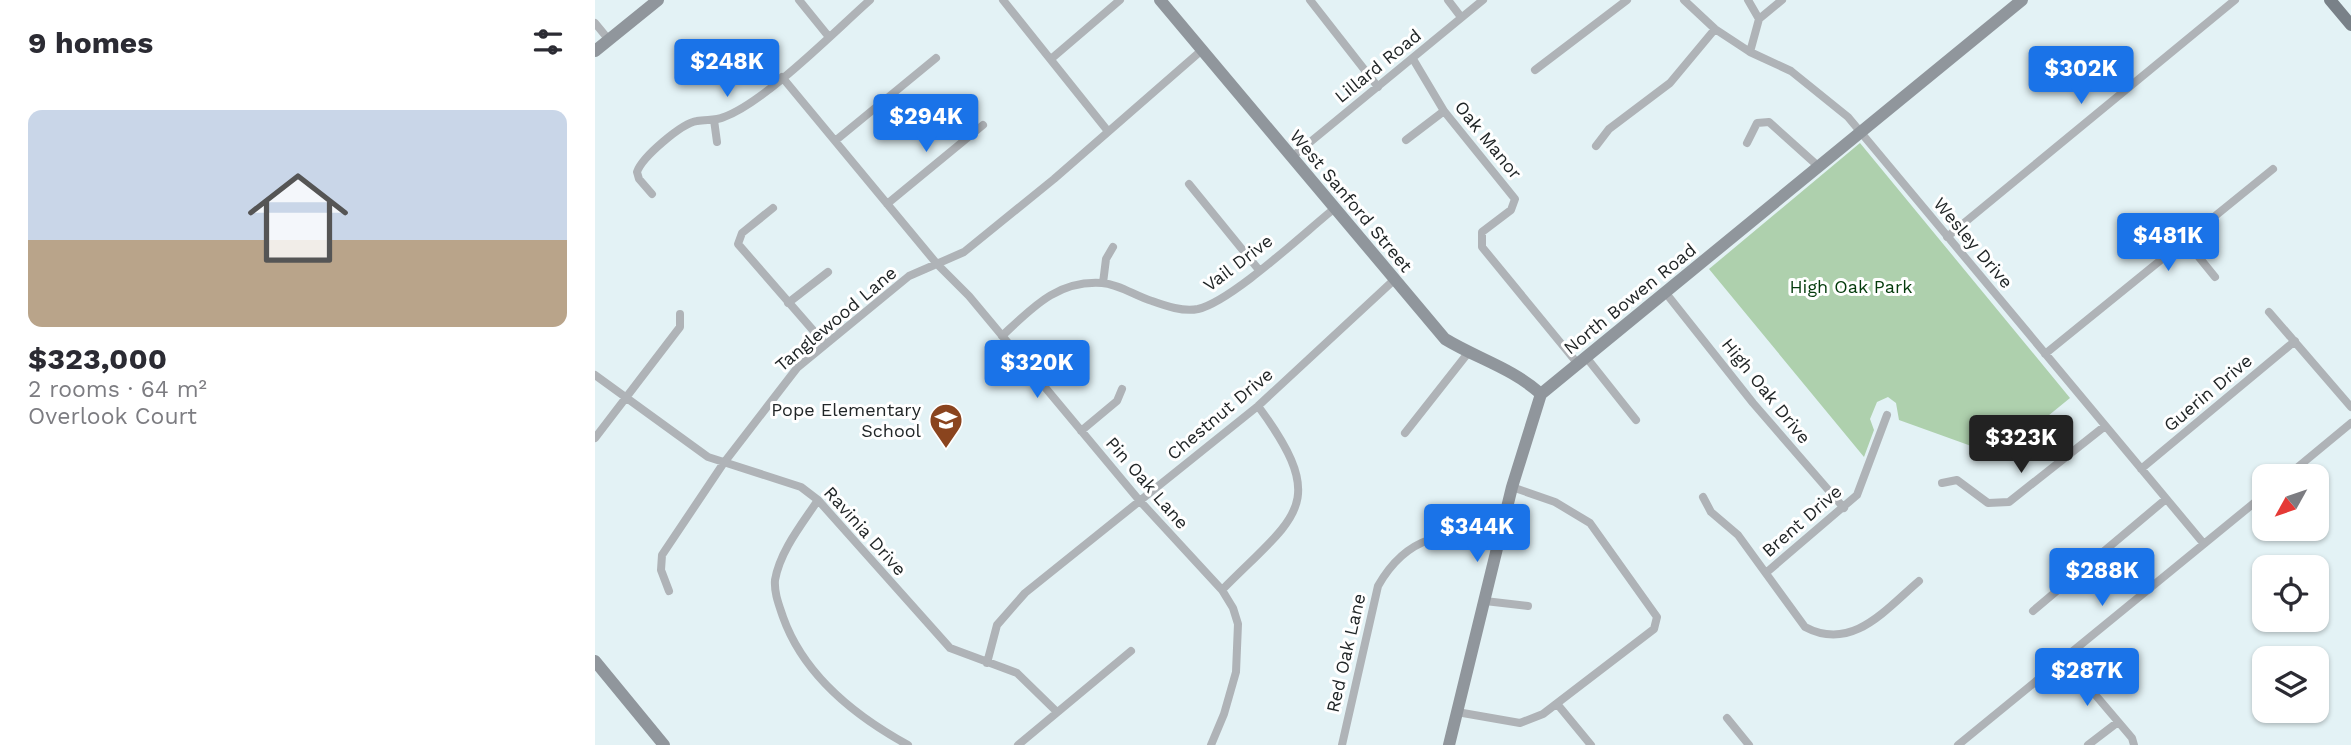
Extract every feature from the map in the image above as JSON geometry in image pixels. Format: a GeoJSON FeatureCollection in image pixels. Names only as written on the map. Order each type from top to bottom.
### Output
{"type":"FeatureCollection","features":[{"type":"Feature","properties":{"kind":"main road"},"geometry":{"type":"LineString","coordinates":[[2330,0],[2351,25]]}},
{"type":"Feature","properties":{"kind":"street"},"geometry":{"type":"LineString","coordinates":[[595,51],[658,0]]}},
{"type":"Feature","properties":{"kind":"street"},"geometry":{"type":"LineString","coordinates":[[799,0],[829,37]]}},
{"type":"Feature","properties":{"kind":"street"},"geometry":{"type":"LineString","coordinates":[[652,194],[639,179],[640,164],[685,126],[696,121],[714,120],[740,108],[782,77],[870,0]]}},
{"type":"Feature","properties":{"kind":"street"},"geometry":{"type":"LineString","coordinates":[[1003,0],[1107,130]]}},
{"type":"Feature","properties":{"kind":"street"},"geometry":{"type":"LineString","coordinates":[[1051,59],[1120,0]]}},
{"type":"Feature","properties":{"kind":"street","name":"West Sanford Street"},"geometry":{"type":"LineString","coordinates":[[1160,0],[1445,339],[1468,353],[1507,368],[1541,394]]}},
{"type":"Feature","properties":{"kind":"street"},"geometry":{"type":"LineString","coordinates":[[1310,0],[1378,86]]}},
{"type":"Feature","properties":{"kind":"street"},"geometry":{"type":"LineString","coordinates":[[1448,0],[1461,17]]}},
{"type":"Feature","properties":{"kind":"street","name":"Lillard Road"},"geometry":{"type":"LineString","coordinates":[[1292,157],[1483,0]]}},
{"type":"Feature","properties":{"kind":"street"},"geometry":{"type":"LineString","coordinates":[[1535,69],[1627,0]]}},
{"type":"Feature","properties":{"kind":"street","name":"Wesley Drive"},"geometry":{"type":"LineString","coordinates":[[1684,0],[1715,29],[1750,52],[1806,81],[1833,103],[2204,544]]}},
{"type":"Feature","properties":{"kind":"street"},"geometry":{"type":"LineString","coordinates":[[1748,0],[1759,19]]}},
{"type":"Feature","properties":{"kind":"street"},"geometry":{"type":"LineString","coordinates":[[1750,52],[1759,19],[1782,0]]}},
{"type":"Feature","properties":{"kind":"street","name":"North Bowen Road"},"geometry":{"type":"LineString","coordinates":[[1541,394],[2022,0]]}},
{"type":"Feature","properties":{"kind":"street"},"geometry":{"type":"LineString","coordinates":[[1947,237],[2235,0]]}},
{"type":"Feature","properties":{"kind":"street"},"geometry":{"type":"LineString","coordinates":[[595,23],[609,40]]}},
{"type":"Feature","properties":{"kind":"street"},"geometry":{"type":"LineString","coordinates":[[1596,146],[1609,129],[1670,83],[1715,29]]}},
{"type":"Feature","properties":{"kind":"street","name":"Tanglewood Lane"},"geometry":{"type":"LineString","coordinates":[[669,591],[661,569],[662,555],[723,464],[783,384],[825,344],[909,276],[964,252],[1054,179],[1107,130],[1202,50]]}},
{"type":"Feature","properties":{"kind":"street"},"geometry":{"type":"LineString","coordinates":[[835,141],[936,58]]}},
{"type":"Feature","properties":{"kind":"street","name":"Oak Manor"},"geometry":{"type":"LineString","coordinates":[[1413,59],[1444,111],[1515,199],[1511,210],[1482,232],[1482,247],[1582,361]]}},
{"type":"Feature","properties":{"kind":"street","name":"Pin Oak Lane"},"geometry":{"type":"LineString","coordinates":[[782,77],[937,264],[1002,336],[1139,500],[1222,590],[1233,608],[1238,624],[1239,647],[1236,671],[1224,714],[1211,745]]}},
{"type":"Feature","properties":{"kind":"street"},"geometry":{"type":"LineString","coordinates":[[1406,140],[1444,111]]}},
{"type":"Feature","properties":{"kind":"street"},"geometry":{"type":"LineString","coordinates":[[714,120],[717,142]]}},
{"type":"Feature","properties":{"kind":"street"},"geometry":{"type":"LineString","coordinates":[[1747,144],[1757,123],[1769,122],[1818,166]]}},
{"type":"Feature","properties":{"kind":"street"},"geometry":{"type":"LineString","coordinates":[[887,204],[983,125]]}},
{"type":"Feature","properties":{"kind":"street"},"geometry":{"type":"LineString","coordinates":[[2045,354],[2273,169]]}},
{"type":"Feature","properties":{"kind":"street"},"geometry":{"type":"LineString","coordinates":[[1189,184],[1259,270]]}},
{"type":"Feature","properties":{"kind":"street"},"geometry":{"type":"LineString","coordinates":[[773,208],[742,233],[738,244],[825,344]]}},
{"type":"Feature","properties":{"kind":"street","name":"Vail Drive"},"geometry":{"type":"LineString","coordinates":[[1002,336],[1056,290],[1103,283],[1168,307],[1195,309],[1227,296],[1335,208]]}},
{"type":"Feature","properties":{"kind":"street"},"geometry":{"type":"LineString","coordinates":[[2185,240],[2215,277]]}},
{"type":"Feature","properties":{"kind":"street"},"geometry":{"type":"LineString","coordinates":[[1103,283],[1106,259],[1113,247]]}},
{"type":"Feature","properties":{"kind":"street"},"geometry":{"type":"LineString","coordinates":[[789,303],[828,272]]}},
{"type":"Feature","properties":{"kind":"street","name":"Chestnut Drive"},"geometry":{"type":"LineString","coordinates":[[987,663],[997,625],[1007,611],[1139,500],[1258,406],[1394,280]]}},
{"type":"Feature","properties":{"kind":"street","name":"High Oak Drive"},"geometry":{"type":"LineString","coordinates":[[1665,292],[1753,403],[1845,508]]}},
{"type":"Feature","properties":{"kind":"street"},"geometry":{"type":"LineString","coordinates":[[2269,312],[2351,407]]}},
{"type":"Feature","properties":{"kind":"street"},"geometry":{"type":"LineString","coordinates":[[595,438],[680,327],[680,314]]}},
{"type":"Feature","properties":{"kind":"street","name":"Guerin Drive"},"geometry":{"type":"LineString","coordinates":[[2141,469],[2295,341]]}},
{"type":"Feature","properties":{"kind":"street"},"geometry":{"type":"LineString","coordinates":[[1405,433],[1468,353]]}},
{"type":"Feature","properties":{"kind":"street"},"geometry":{"type":"LineString","coordinates":[[1582,361],[1636,420]]}},
{"type":"Feature","properties":{"kind":"street","name":"Ravinia Drive"},"geometry":{"type":"LineString","coordinates":[[595,374],[708,457],[801,487],[818,500],[950,648],[1017,674],[1057,712]]}},
{"type":"Feature","properties":{"kind":"street"},"geometry":{"type":"LineString","coordinates":[[1081,431],[1117,401],[1122,389]]}},
{"type":"Feature","properties":{"kind":"street"},"geometry":{"type":"LineString","coordinates":[[1449,745],[1511,488],[1541,394]]}},
{"type":"Feature","properties":{"kind":"street"},"geometry":{"type":"LineString","coordinates":[[1222,590],[1276,536],[1298,506],[1299,486],[1289,450],[1258,406]]}},
{"type":"Feature","properties":{"kind":"street","name":"Brent Drive"},"geometry":{"type":"LineString","coordinates":[[1767,572],[1845,508],[1862,486],[1887,415]]}},
{"type":"Feature","properties":{"kind":"street"},"geometry":{"type":"LineString","coordinates":[[2301,464],[2351,423]]}},
{"type":"Feature","properties":{"kind":"street"},"geometry":{"type":"LineString","coordinates":[[1942,483],[1957,480],[1988,503],[2009,502],[2105,426]]}},
{"type":"Feature","properties":{"kind":"street"},"geometry":{"type":"LineString","coordinates":[[1457,712],[1520,723],[1558,705],[1654,629],[1657,617],[1590,523],[1555,502],[1511,488]]}},
{"type":"Feature","properties":{"kind":"street"},"geometry":{"type":"LineString","coordinates":[[1703,497],[1711,512],[1738,535],[1805,627],[1830,637],[1859,630],[1919,581]]}},
{"type":"Feature","properties":{"kind":"street"},"geometry":{"type":"LineString","coordinates":[[2032,611],[2166,499]]}},
{"type":"Feature","properties":{"kind":"street"},"geometry":{"type":"LineString","coordinates":[[818,500],[790,543],[775,580],[775,591],[790,635],[803,659],[828,687],[879,729],[908,745]]}},
{"type":"Feature","properties":{"kind":"street"},"geometry":{"type":"LineString","coordinates":[[1958,745],[2252,505]]}},
{"type":"Feature","properties":{"kind":"street","name":"Red Oak Lane"},"geometry":{"type":"LineString","coordinates":[[1342,745],[1378,586],[1387,571],[1411,549],[1439,536],[1460,533],[1501,535]]}},
{"type":"Feature","properties":{"kind":"street"},"geometry":{"type":"LineString","coordinates":[[1485,601],[1528,606]]}},
{"type":"Feature","properties":{"kind":"street"},"geometry":{"type":"LineString","coordinates":[[1018,745],[1131,651]]}},
{"type":"Feature","properties":{"kind":"street"},"geometry":{"type":"LineString","coordinates":[[2064,658],[2134,745]]}},
{"type":"Feature","properties":{"kind":"street"},"geometry":{"type":"LineString","coordinates":[[595,661],[664,745]]}},
{"type":"Feature","properties":{"kind":"street"},"geometry":{"type":"LineString","coordinates":[[1558,705],[1591,745]]}},
{"type":"Feature","properties":{"kind":"street"},"geometry":{"type":"LineString","coordinates":[[1727,718],[1749,745]]}},
{"type":"Feature","properties":{"kind":"street"},"geometry":{"type":"LineString","coordinates":[[2088,745],[2118,722]]}},
{"type":"Feature","properties":{"kind":"green space","name":"High Oak Park"},"geometry":{"type":"Polygon","coordinates":[[[1860,143],[2070,398],[1999,456],[1899,420],[1896,403],[1888,397],[1877,402],[1870,419],[1874,430],[1864,457],[1709,269],[1860,143]]]}},
{"type":"Feature","properties":{"kind":"place","name":"Pope Elementary School"},"geometry":{"type":"Point","coordinates":[946,450]}}]}
